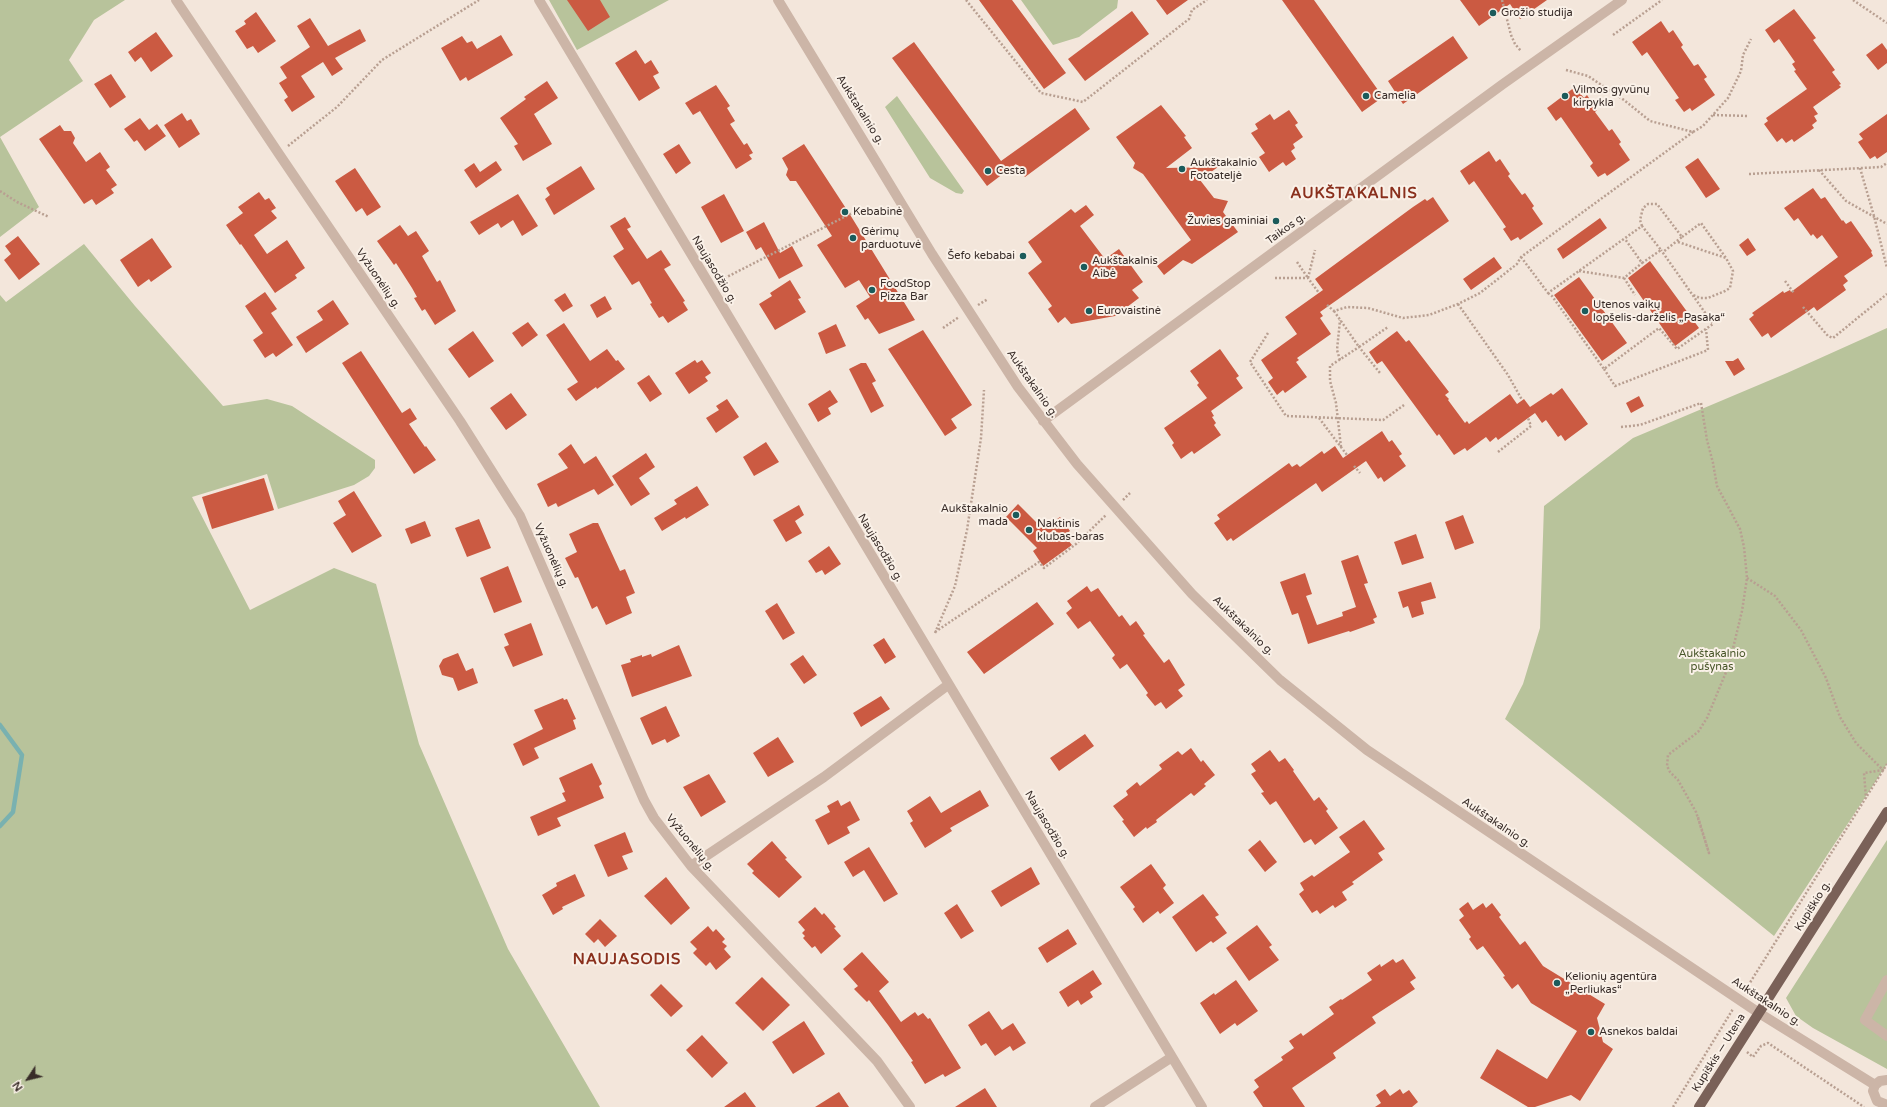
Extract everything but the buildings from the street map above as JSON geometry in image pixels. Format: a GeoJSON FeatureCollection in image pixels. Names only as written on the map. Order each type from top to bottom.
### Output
{"type":"FeatureCollection","features":[{"type":"Feature","properties":{"kind":"main road","name":"Kupiškio g."},"geometry":{"type":"LineString","coordinates":[[1759,1013],[1887,812]]}},
{"type":"Feature","properties":{"kind":"main road","name":"Kupiškis — Utena"},"geometry":{"type":"LineString","coordinates":[[1700,1107],[1759,1013]]}},
{"type":"Feature","properties":{"kind":"street","name":"Vyžuonėlių g."},"geometry":{"type":"LineString","coordinates":[[176,0],[460,421],[520,516],[644,800],[669,839],[691,866],[877,1061],[910,1107]]}},
{"type":"Feature","properties":{"kind":"street","name":"Naujasodžio g."},"geometry":{"type":"LineString","coordinates":[[539,0],[1202,1107]]}},
{"type":"Feature","properties":{"kind":"street","name":"Aukštakalnio g."},"geometry":{"type":"LineString","coordinates":[[778,0],[880,165],[932,254],[1018,387],[1043,421],[1115,508],[1192,594],[1280,680],[1367,750],[1759,1013],[1875,1085]]}},
{"type":"Feature","properties":{"kind":"street","name":"Taikos g."},"geometry":{"type":"LineString","coordinates":[[1043,421],[1503,84],[1622,0]]}},
{"type":"Feature","properties":{"kind":"street"},"geometry":{"type":"LineString","coordinates":[[691,866],[824,777],[948,685]]}},
{"type":"Feature","properties":{"kind":"street"},"geometry":{"type":"LineString","coordinates":[[1887,980],[1865,1020],[1887,1036]]}},
{"type":"Feature","properties":{"kind":"street"},"geometry":{"type":"LineString","coordinates":[[1095,1107],[1172,1057]]}},
{"type":"Feature","properties":{"kind":"street"},"geometry":{"type":"LineString","coordinates":[[1887,1080],[1880,1081],[1875,1085],[1874,1096],[1879,1103],[1887,1105]]}},
{"type":"Feature","properties":{"kind":"path"},"geometry":{"type":"LineString","coordinates":[[279,154],[337,107],[382,60],[479,0]]}},
{"type":"Feature","properties":{"kind":"path"},"geometry":{"type":"LineString","coordinates":[[966,0],[1041,93],[1083,102],[1190,20],[1192,10],[1207,0]]}},
{"type":"Feature","properties":{"kind":"path"},"geometry":{"type":"LineString","coordinates":[[1502,0],[1511,35],[1515,44],[1521,51]]}},
{"type":"Feature","properties":{"kind":"path"},"geometry":{"type":"LineString","coordinates":[[1614,35],[1662,0]]}},
{"type":"Feature","properties":{"kind":"path"},"geometry":{"type":"LineString","coordinates":[[1853,0],[1887,23]]}},
{"type":"Feature","properties":{"kind":"path"},"geometry":{"type":"LineString","coordinates":[[1334,311],[1347,307],[1368,308],[1404,318],[1429,315],[1458,304],[1480,293],[1516,264],[1521,258],[1702,126],[1728,98],[1742,71],[1743,55],[1751,39]]}},
{"type":"Feature","properties":{"kind":"path"},"geometry":{"type":"LineString","coordinates":[[1566,70],[1588,76],[1624,100],[1650,121],[1693,132]]}},
{"type":"Feature","properties":{"kind":"path"},"geometry":{"type":"LineString","coordinates":[[1713,115],[1749,116]]}},
{"type":"Feature","properties":{"kind":"path"},"geometry":{"type":"LineString","coordinates":[[1749,174],[1881,167],[1887,162]]}},
{"type":"Feature","properties":{"kind":"path"},"geometry":{"type":"LineString","coordinates":[[1860,168],[1887,268]]}},
{"type":"Feature","properties":{"kind":"path"},"geometry":{"type":"LineString","coordinates":[[1819,170],[1832,183],[1846,201],[1887,224]]}},
{"type":"Feature","properties":{"kind":"path"},"geometry":{"type":"LineString","coordinates":[[0,191],[17,202],[49,217]]}},
{"type":"Feature","properties":{"kind":"path"},"geometry":{"type":"LineString","coordinates":[[1604,369],[1659,328],[1677,349],[1713,324],[1662,251],[1642,226],[1640,220],[1643,208],[1648,204],[1657,204],[1682,237]]}},
{"type":"Feature","properties":{"kind":"path"},"geometry":{"type":"LineString","coordinates":[[721,280],[856,211],[867,212]]}},
{"type":"Feature","properties":{"kind":"path"},"geometry":{"type":"LineString","coordinates":[[1624,278],[1642,263],[1677,241],[1701,223],[1726,258],[1733,271],[1730,288],[1714,297],[1700,298],[1692,295]]}},
{"type":"Feature","properties":{"kind":"path"},"geometry":{"type":"LineString","coordinates":[[1548,293],[1642,226]]}},
{"type":"Feature","properties":{"kind":"path"},"geometry":{"type":"LineString","coordinates":[[1625,239],[1642,263]]}},
{"type":"Feature","properties":{"kind":"path"},"geometry":{"type":"LineString","coordinates":[[1677,241],[1726,258]]}},
{"type":"Feature","properties":{"kind":"path"},"geometry":{"type":"LineString","coordinates":[[1308,278],[1315,250]]}},
{"type":"Feature","properties":{"kind":"path"},"geometry":{"type":"LineString","coordinates":[[1521,258],[1548,293],[1552,296],[1615,386],[1708,350],[1706,329]]}},
{"type":"Feature","properties":{"kind":"path"},"geometry":{"type":"LineString","coordinates":[[1297,262],[1318,293]]}},
{"type":"Feature","properties":{"kind":"path"},"geometry":{"type":"LineString","coordinates":[[1579,271],[1624,278],[1635,295]]}},
{"type":"Feature","properties":{"kind":"path"},"geometry":{"type":"LineString","coordinates":[[1275,278],[1308,278]]}},
{"type":"Feature","properties":{"kind":"path"},"geometry":{"type":"LineString","coordinates":[[1785,281],[1794,293]]}},
{"type":"Feature","properties":{"kind":"path"},"geometry":{"type":"LineString","coordinates":[[1803,307],[1828,336],[1833,338],[1887,294]]}},
{"type":"Feature","properties":{"kind":"path"},"geometry":{"type":"LineString","coordinates":[[1326,304],[1334,311],[1380,373]]}},
{"type":"Feature","properties":{"kind":"path"},"geometry":{"type":"LineString","coordinates":[[1458,304],[1508,375],[1522,400]]}},
{"type":"Feature","properties":{"kind":"path"},"geometry":{"type":"LineString","coordinates":[[1340,320],[1337,350],[1340,360]]}},
{"type":"Feature","properties":{"kind":"path"},"geometry":{"type":"LineString","coordinates":[[1341,447],[1336,403],[1330,381],[1330,366],[1388,326]]}},
{"type":"Feature","properties":{"kind":"path"},"geometry":{"type":"LineString","coordinates":[[1268,333],[1250,362],[1286,416],[1383,420],[1404,405]]}},
{"type":"Feature","properties":{"kind":"path"},"geometry":{"type":"LineString","coordinates":[[984,390],[981,438],[967,530],[955,586],[935,633],[1039,562],[1044,568],[1076,544],[1130,493]]}},
{"type":"Feature","properties":{"kind":"path"},"geometry":{"type":"LineString","coordinates":[[1621,427],[1640,425],[1701,403],[1717,486],[1740,529],[1744,547],[1747,578],[1742,611],[1729,665],[1707,718],[1698,732],[1668,755],[1667,766],[1670,772],[1678,780],[1698,817],[1709,852],[1704,840],[1698,817]]}},
{"type":"Feature","properties":{"kind":"path"},"geometry":{"type":"LineString","coordinates":[[1319,417],[1346,455]]}},
{"type":"Feature","properties":{"kind":"path"},"geometry":{"type":"LineString","coordinates":[[1498,452],[1531,426],[1528,418]]}},
{"type":"Feature","properties":{"kind":"path"},"geometry":{"type":"LineString","coordinates":[[1354,466],[1360,474]]}},
{"type":"Feature","properties":{"kind":"path"},"geometry":{"type":"LineString","coordinates":[[1747,578],[1776,596],[1801,630],[1826,678],[1840,717],[1856,743],[1883,770]]}},
{"type":"Feature","properties":{"kind":"path"},"geometry":{"type":"LineString","coordinates":[[1673,1107],[1887,764]]}},
{"type":"Feature","properties":{"kind":"path"},"geometry":{"type":"LineString","coordinates":[[1866,799],[1864,773],[1883,770]]}},
{"type":"Feature","properties":{"kind":"path"},"geometry":{"type":"LineString","coordinates":[[1738,1047],[1753,1057],[1761,1046],[1768,1043],[1864,1107]]}},
{"type":"Feature","properties":{"kind":"green space"},"geometry":{"type":"Polygon","coordinates":[[[0,0],[125,0],[94,20],[69,60],[83,81],[0,137],[0,0]]]}},
{"type":"Feature","properties":{"kind":"green space"},"geometry":{"type":"Polygon","coordinates":[[[549,0],[669,0],[577,50],[549,0]]]}},
{"type":"Feature","properties":{"kind":"green space"},"geometry":{"type":"Polygon","coordinates":[[[1021,0],[1118,0],[1117,8],[1079,37],[1053,45],[1021,0]]]}},
{"type":"Feature","properties":{"kind":"green space"},"geometry":{"type":"Polygon","coordinates":[[[897,96],[964,191],[962,194],[956,193],[930,178],[885,107],[897,96]]]}},
{"type":"Feature","properties":{"kind":"green space"},"geometry":{"type":"Polygon","coordinates":[[[0,137],[39,207],[0,237],[0,137]]]}},
{"type":"Feature","properties":{"kind":"green space"},"geometry":{"type":"Polygon","coordinates":[[[84,244],[135,306],[223,406],[267,399],[292,406],[375,460],[375,468],[369,476],[354,485],[278,509],[267,474],[192,497],[250,610],[334,568],[376,584],[419,744],[508,949],[600,1107],[0,1107],[0,295],[6,302],[84,244]]]}},
{"type":"Feature","properties":{"kind":"green space","name":"Aukštakalnio pušynas"},"geometry":{"type":"Polygon","coordinates":[[[1887,328],[1887,764],[1774,936],[1505,719],[1523,684],[1540,628],[1544,506],[1633,438],[1787,373],[1887,328]]]}},
{"type":"Feature","properties":{"kind":"green space"},"geometry":{"type":"Polygon","coordinates":[[[1887,840],[1887,1069],[1813,1028],[1796,1016],[1786,998],[1887,840]]]}},
{"type":"Feature","properties":{"kind":"waterway"},"geometry":{"type":"LineString","coordinates":[[0,725],[22,755],[13,812],[0,826]]}},
{"type":"Feature","properties":{"kind":"place","name":"Grožio studija"},"geometry":{"type":"Point","coordinates":[1493,13]}},
{"type":"Feature","properties":{"kind":"place","name":"Camelia"},"geometry":{"type":"Point","coordinates":[1366,96]}},
{"type":"Feature","properties":{"kind":"place","name":"Vilmos gyvūnų kirpykla"},"geometry":{"type":"Point","coordinates":[1565,96]}},
{"type":"Feature","properties":{"kind":"place","name":"Aukštakalnio Fotoateljė"},"geometry":{"type":"Point","coordinates":[1182,169]}},
{"type":"Feature","properties":{"kind":"place","name":"Cesta"},"geometry":{"type":"Point","coordinates":[988,171]}},
{"type":"Feature","properties":{"kind":"place","name":"Kebabinė"},"geometry":{"type":"Point","coordinates":[845,212]}},
{"type":"Feature","properties":{"kind":"place","name":"Žuvies gaminiai"},"geometry":{"type":"Point","coordinates":[1276,221]}},
{"type":"Feature","properties":{"kind":"place","name":"Gėrimų parduotuvė"},"geometry":{"type":"Point","coordinates":[853,238]}},
{"type":"Feature","properties":{"kind":"place","name":"Šefo kebabai"},"geometry":{"type":"Point","coordinates":[1023,256]}},
{"type":"Feature","properties":{"kind":"place","name":"Aukštakalnis Aibė"},"geometry":{"type":"Point","coordinates":[1084,267]}},
{"type":"Feature","properties":{"kind":"place","name":"FoodStop Pizza Bar"},"geometry":{"type":"Point","coordinates":[872,290]}},
{"type":"Feature","properties":{"kind":"place","name":"Eurovaistinė"},"geometry":{"type":"Point","coordinates":[1089,311]}},
{"type":"Feature","properties":{"kind":"place","name":"Utenos vaikų lopšelis-darželis „Pasaka“"},"geometry":{"type":"Point","coordinates":[1585,311]}},
{"type":"Feature","properties":{"kind":"place","name":"Aukštakalnio mada"},"geometry":{"type":"Point","coordinates":[1016,515]}},
{"type":"Feature","properties":{"kind":"place","name":"Naktinis klubas-baras"},"geometry":{"type":"Point","coordinates":[1029,530]}},
{"type":"Feature","properties":{"kind":"place","name":"Kelionių agentūra „Perliukas“"},"geometry":{"type":"Point","coordinates":[1557,983]}},
{"type":"Feature","properties":{"kind":"place","name":"Asnekos baldai"},"geometry":{"type":"Point","coordinates":[1591,1032]}},
{"type":"Feature","properties":{"kind":"district","name":"AUKŠTAKALNIS"},"geometry":{"type":"Point","coordinates":[1354,194]}},
{"type":"Feature","properties":{"kind":"district","name":"NAUJASODIS"},"geometry":{"type":"Point","coordinates":[627,960]}}]}
